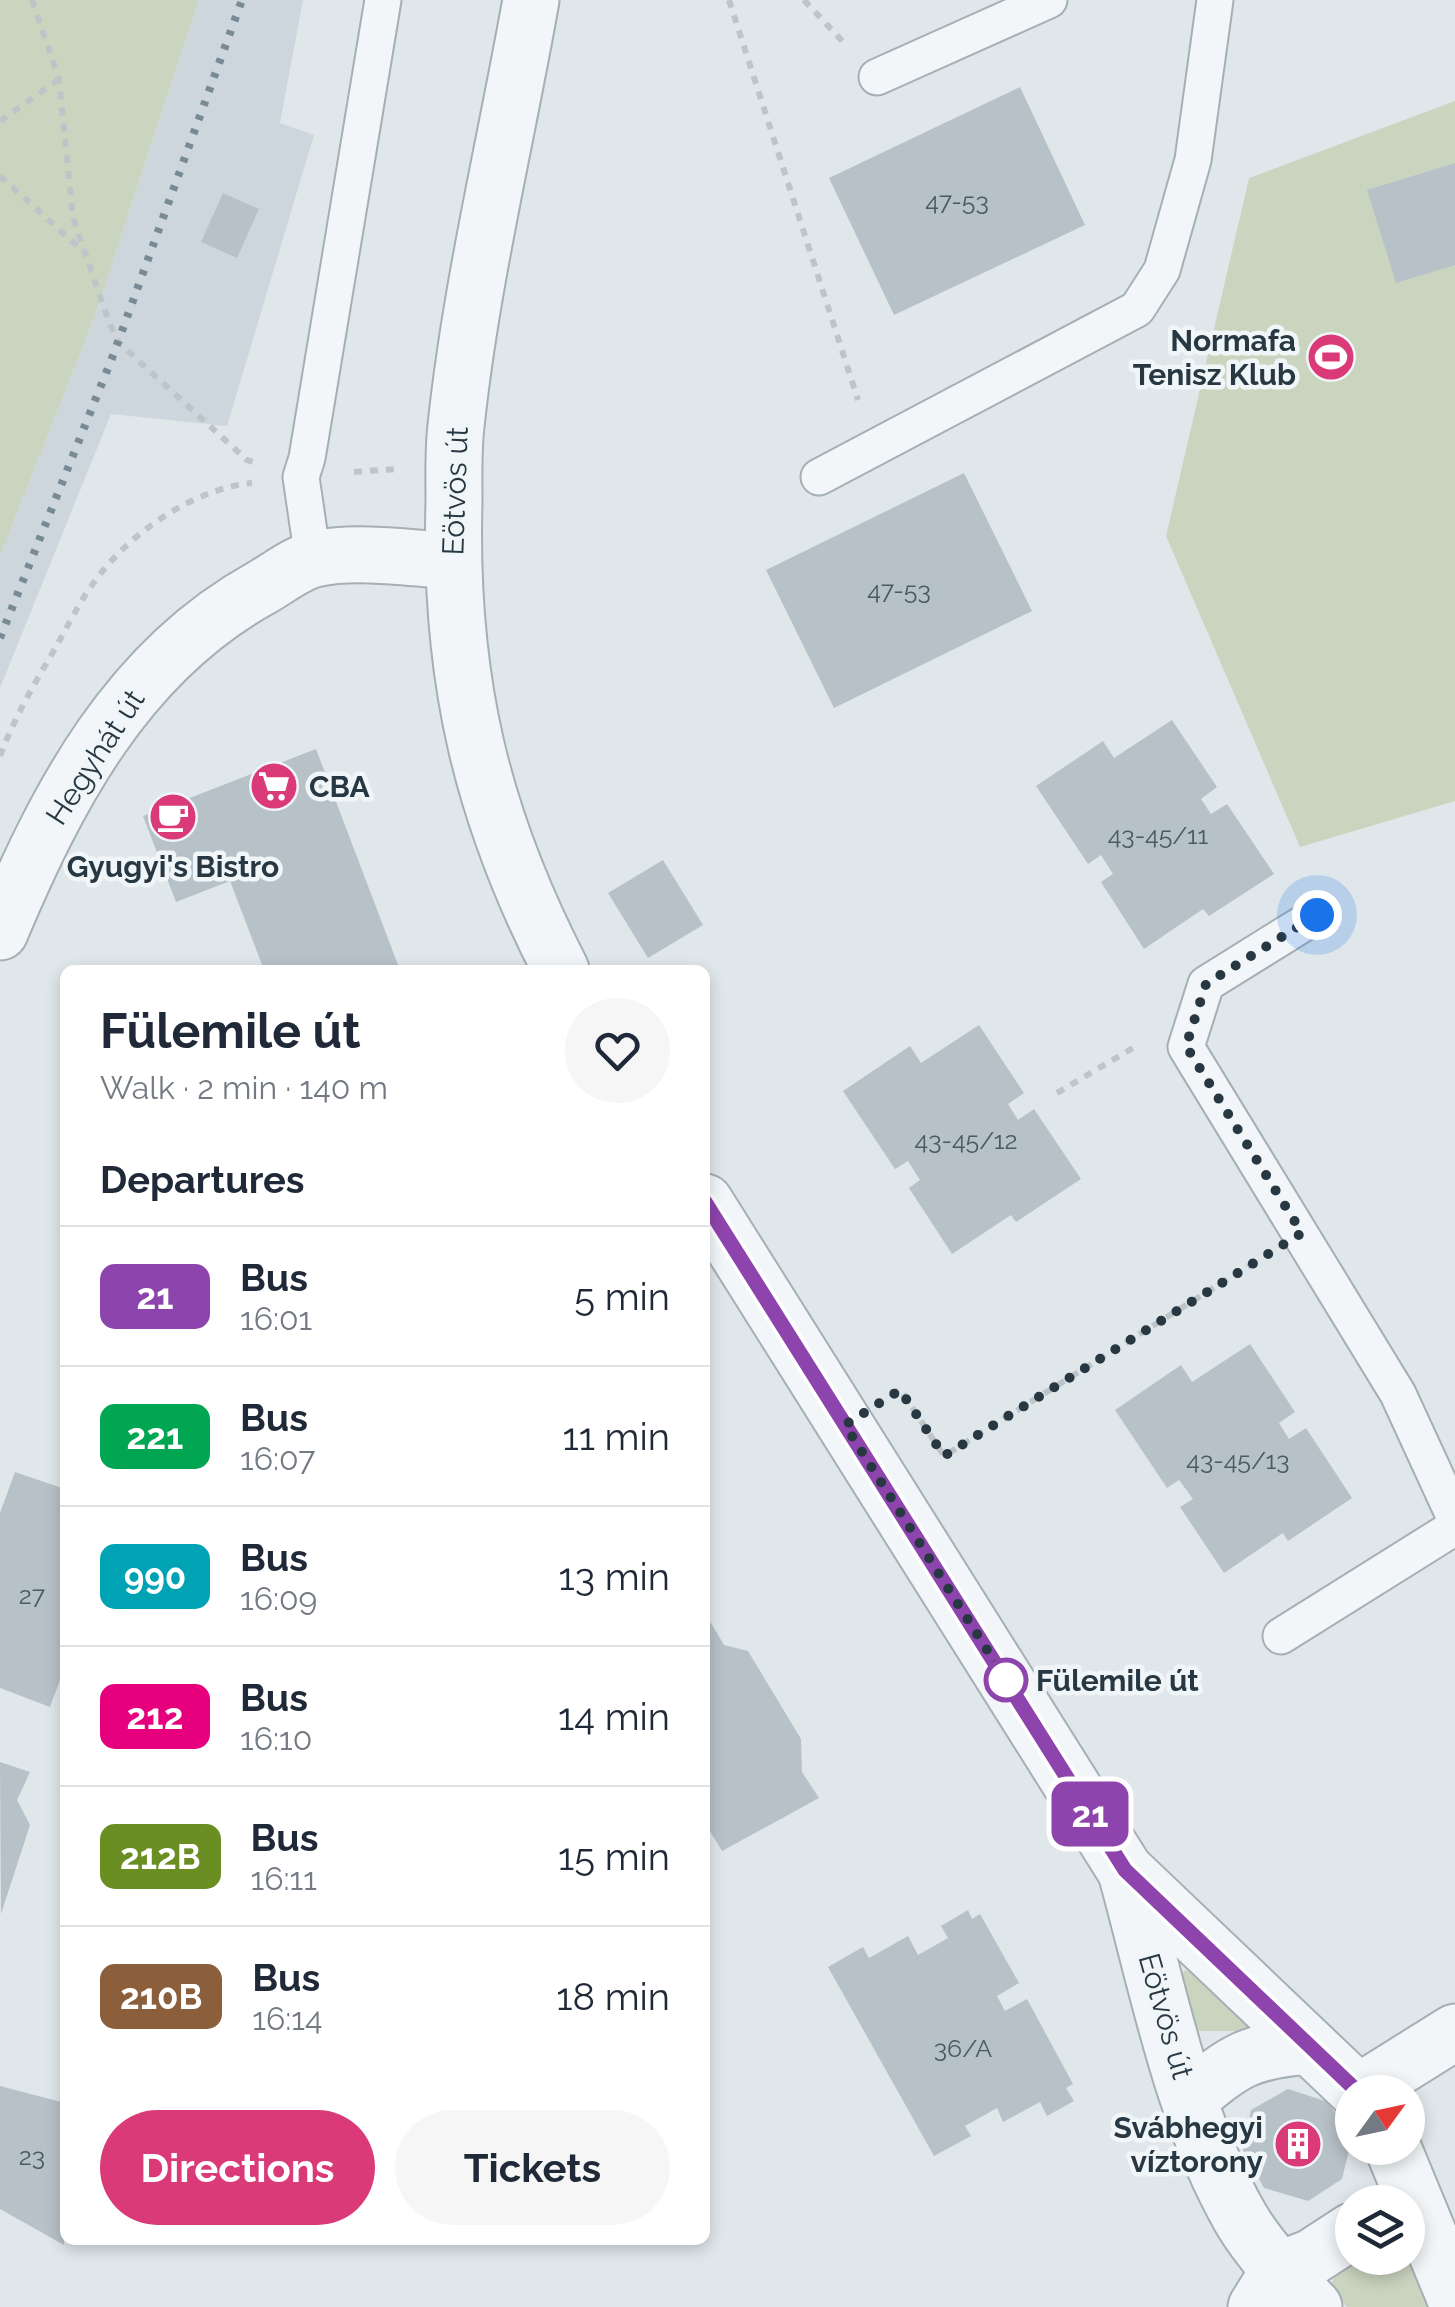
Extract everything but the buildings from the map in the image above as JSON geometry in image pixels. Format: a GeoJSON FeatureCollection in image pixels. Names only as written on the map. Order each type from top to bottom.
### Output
{"type":"FeatureCollection","features":[{"type":"Feature","properties":{"kind":"street","name":"Eötvös út"},"geometry":{"type":"LineString","coordinates":[[531,0],[456,428],[452,560],[458,653],[474,746],[507,848],[532,912],[559,965]]}},
{"type":"Feature","properties":{"kind":"street","name":"Hegyhát út"},"geometry":{"type":"LineString","coordinates":[[0,932],[29,862],[72,782],[110,723],[155,668],[193,633],[244,597],[313,559],[384,556],[452,560]]}},
{"type":"Feature","properties":{"kind":"street","name":"Eötvös út"},"geometry":{"type":"LineString","coordinates":[[710,1210],[1125,1870],[1341,2075]]}},
{"type":"Feature","properties":{"kind":"street","name":"Eötvös út"},"geometry":{"type":"LineString","coordinates":[[1125,1870],[1189,2100],[1215,2167],[1283,2295]]}},
{"type":"Feature","properties":{"kind":"street"},"geometry":{"type":"LineString","coordinates":[[1189,2100],[1225,2069],[1262,2050],[1309,2046]]}},
{"type":"Feature","properties":{"kind":"street"},"geometry":{"type":"LineString","coordinates":[[1393,2075],[1449,2047]]}},
{"type":"Feature","properties":{"kind":"street"},"geometry":{"type":"LineString","coordinates":[[1389,2171],[1455,2298]]}},
{"type":"Feature","properties":{"kind":"street"},"geometry":{"type":"LineString","coordinates":[[1283,2295],[1312,2258],[1335,2242]]}},
{"type":"Feature","properties":{"kind":"lane"},"geometry":{"type":"LineString","coordinates":[[313,559],[300,477],[307,458],[383,0]]}},
{"type":"Feature","properties":{"kind":"lane"},"geometry":{"type":"LineString","coordinates":[[877,77],[1050,0]]}},
{"type":"Feature","properties":{"kind":"lane"},"geometry":{"type":"LineString","coordinates":[[818,478],[1137,309],[1162,270],[1193,160],[1214,0]]}},
{"type":"Feature","properties":{"kind":"lane"},"geometry":{"type":"LineString","coordinates":[[1317,915],[1206,984],[1186,1046],[1398,1394],[1455,1518]]}},
{"type":"Feature","properties":{"kind":"lane"},"geometry":{"type":"LineString","coordinates":[[1280,1636],[1455,1527]]}},
{"type":"Feature","properties":{"kind":"path"},"geometry":{"type":"LineString","coordinates":[[32,0],[59,79],[73,218],[118,342],[247,460]]}},
{"type":"Feature","properties":{"kind":"path"},"geometry":{"type":"LineString","coordinates":[[729,0],[874,448]]}},
{"type":"Feature","properties":{"kind":"path"},"geometry":{"type":"LineString","coordinates":[[0,122],[59,79]]}},
{"type":"Feature","properties":{"kind":"path"},"geometry":{"type":"LineString","coordinates":[[0,176],[86,254]]}},
{"type":"Feature","properties":{"kind":"path"},"geometry":{"type":"LineString","coordinates":[[0,756],[13,722],[92,584],[125,547],[200,498],[234,484],[300,477]]}},
{"type":"Feature","properties":{"kind":"path"},"geometry":{"type":"LineString","coordinates":[[1057,1093],[1139,1044],[1186,1046]]}},
{"type":"Feature","properties":{"kind":"path"},"geometry":{"type":"LineString","coordinates":[[845,1425],[900,1390],[944,1456],[1302,1233]]}},
{"type":"Feature","properties":{"kind":"shaded area"},"geometry":{"type":"Polygon","coordinates":[[[199,0],[303,0],[280,123],[314,135],[227,426],[111,414],[0,688],[0,556],[94,318],[199,0]]]}},
{"type":"Feature","properties":{"kind":"green space"},"geometry":{"type":"Polygon","coordinates":[[[0,0],[199,0],[94,318],[0,556],[0,0]]]}},
{"type":"Feature","properties":{"kind":"green space","name":"Normafa Tenisz Klub"},"geometry":{"type":"Polygon","coordinates":[[[1455,101],[1455,801],[1300,847],[1166,536],[1249,178],[1455,101]]]}},
{"type":"Feature","properties":{"kind":"green space"},"geometry":{"type":"Polygon","coordinates":[[[1194,1972],[1256,2020],[1250,2031],[1198,2031],[1182,1973],[1194,1972]]]}},
{"type":"Feature","properties":{"kind":"green space"},"geometry":{"type":"Polygon","coordinates":[[[1422,2275],[1433,2307],[1347,2307],[1331,2290],[1334,2277],[1422,2275]]]}},
{"type":"Feature","properties":{"kind":"railway"},"geometry":{"type":"LineString","coordinates":[[0,638],[114,353],[242,0]]}},
{"type":"Feature","properties":{"kind":"bus line","name":"21"},"geometry":{"type":"LineString","coordinates":[[710,1210],[1125,1870],[1340,2075]]}},
{"type":"Feature","properties":{"kind":"place","name":"Normafa Tenisz Klub"},"geometry":{"type":"Point","coordinates":[1331,357]}},
{"type":"Feature","properties":{"kind":"place","name":"CBA"},"geometry":{"type":"Point","coordinates":[274,786]}},
{"type":"Feature","properties":{"kind":"place","name":"Gyugyi's Bistro"},"geometry":{"type":"Point","coordinates":[173,817]}},
{"type":"Feature","properties":{"kind":"place","name":"Fülemile út"},"geometry":{"type":"Point","coordinates":[1006,1680]}},
{"type":"Feature","properties":{"kind":"place","name":"Svábhegyi víztorony"},"geometry":{"type":"Point","coordinates":[1298,2144]}},
{"type":"Feature","properties":{"kind":"route"},"geometry":{"type":"LineString","coordinates":[[1006,1680],[845,1425],[900,1390],[944,1456],[1302,1233],[1186,1046],[1206,984],[1317,915]]}}]}
